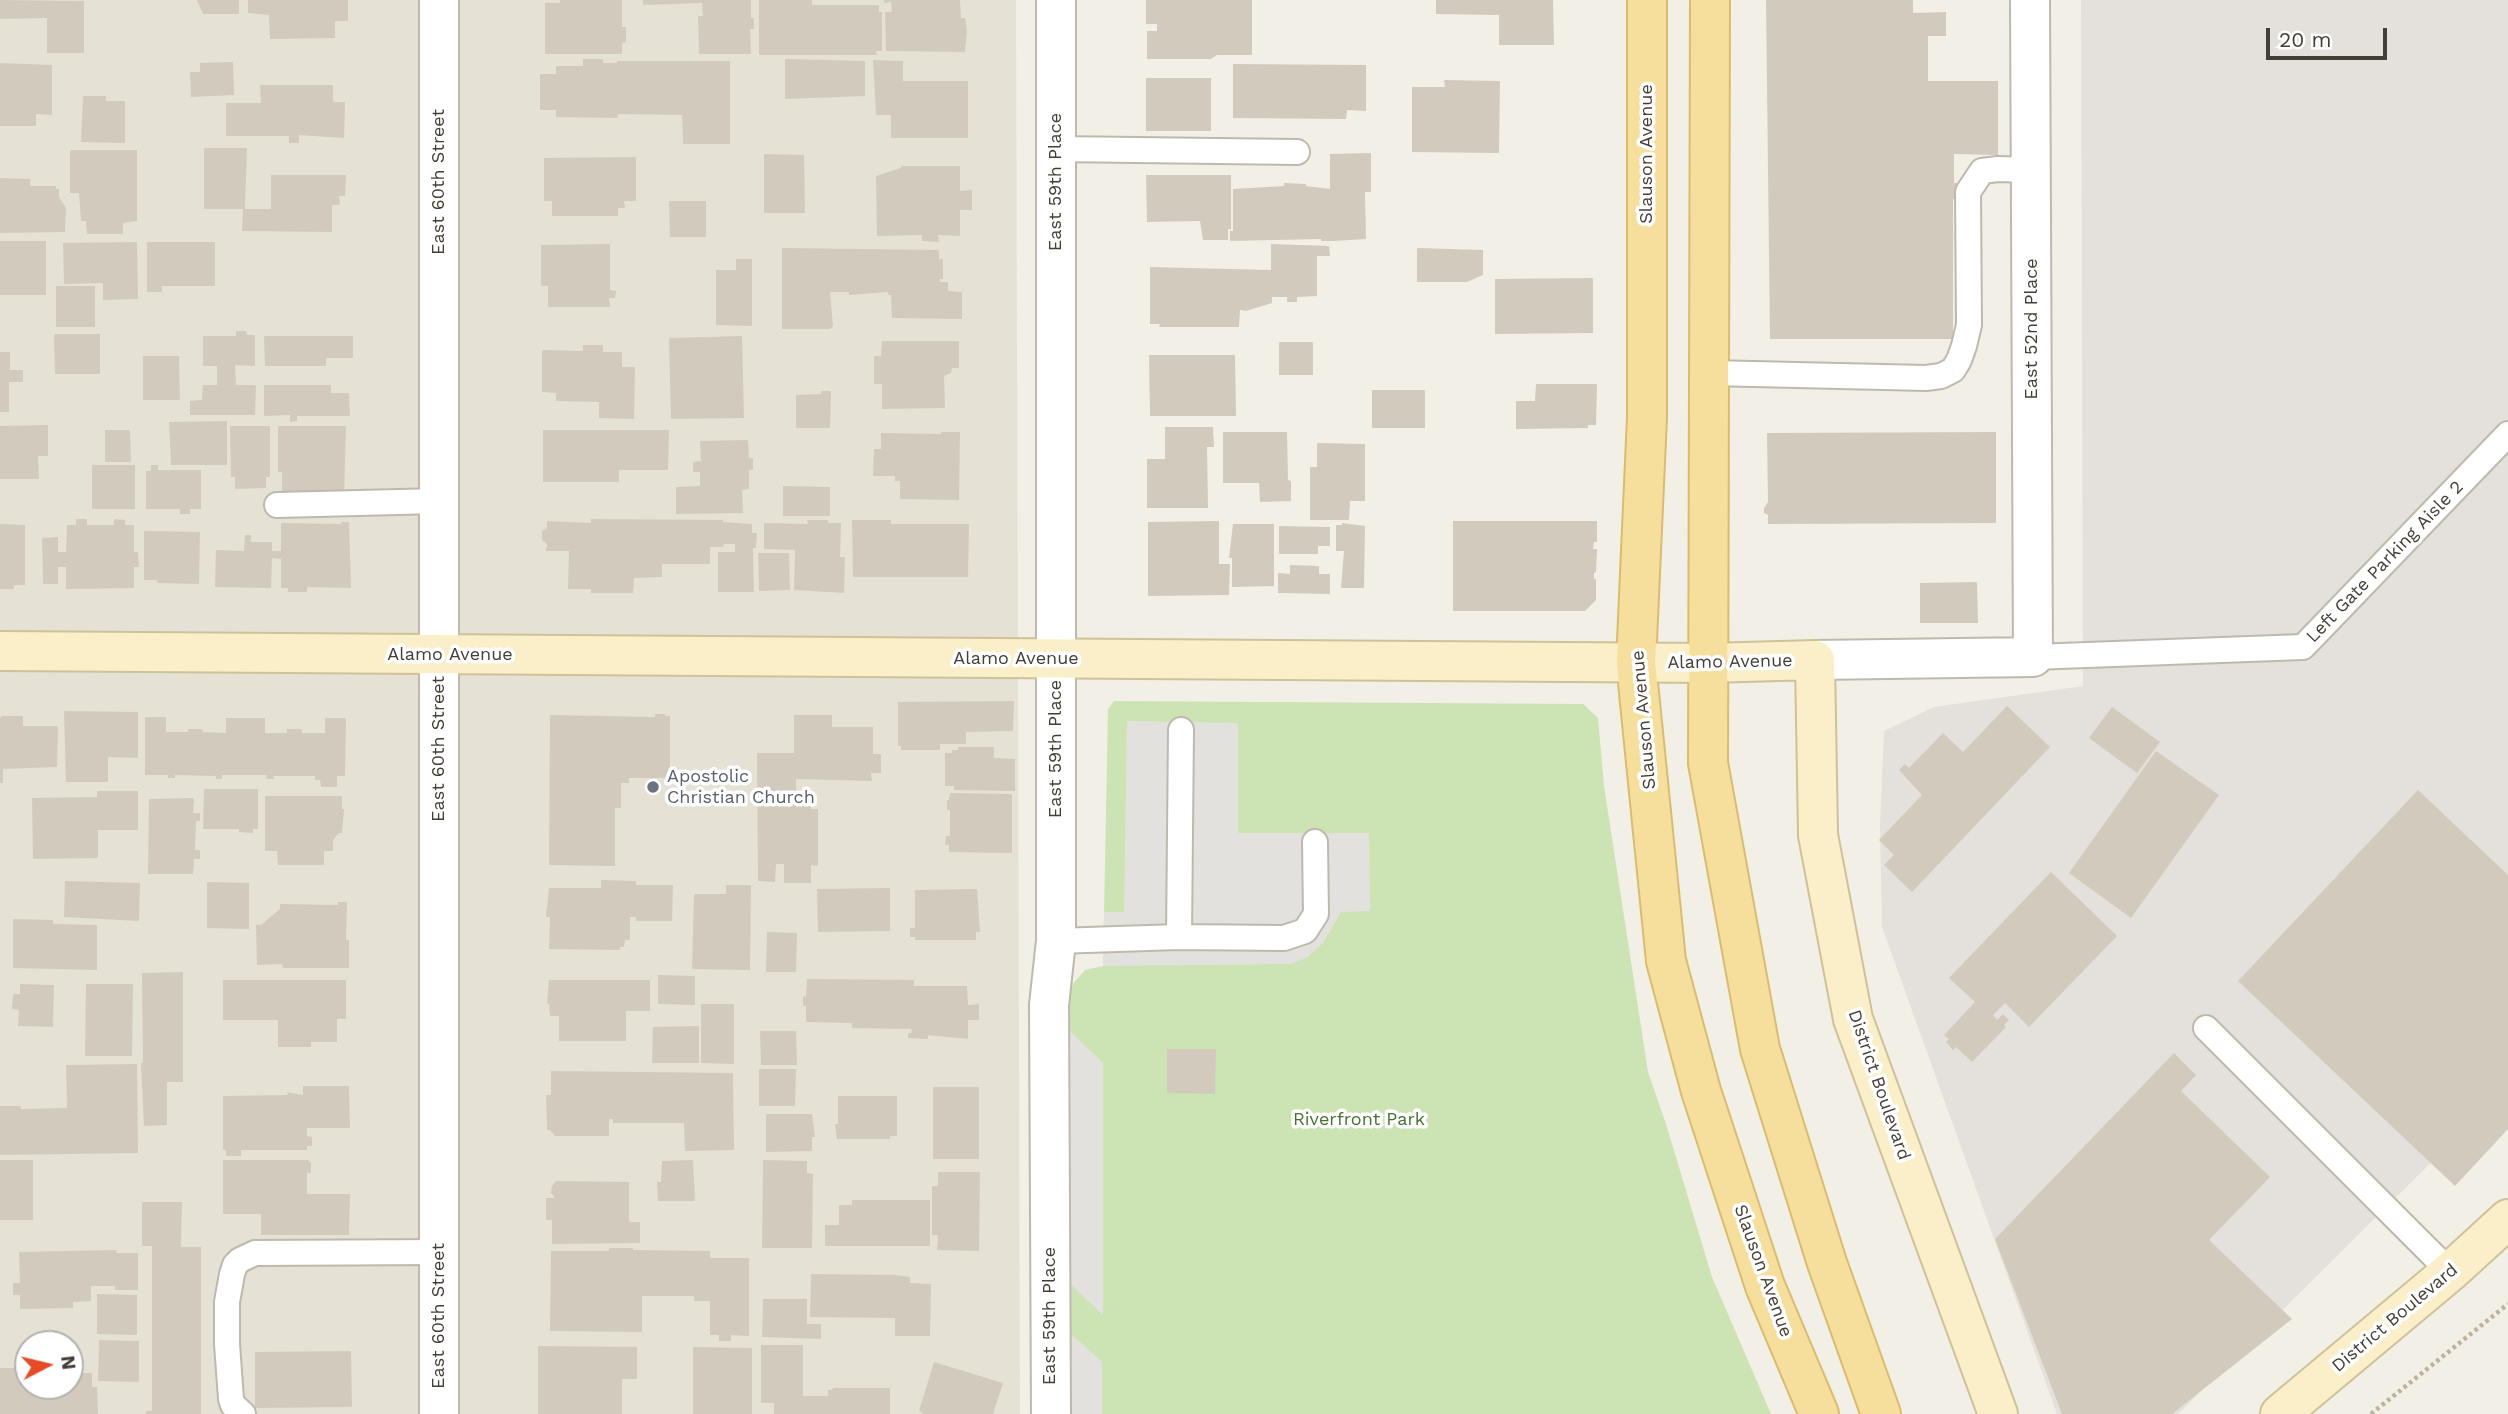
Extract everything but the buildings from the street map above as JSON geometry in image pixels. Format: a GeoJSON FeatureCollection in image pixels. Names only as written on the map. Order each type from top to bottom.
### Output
{"type":"FeatureCollection","features":[{"type":"Feature","properties":{"kind":"main road","name":"Slauson Avenue"},"geometry":{"type":"LineString","coordinates":[[1647,0],[1647,417],[1636,663],[1666,961],[1701,1091],[1765,1286],[1819,1414]]}},
{"type":"Feature","properties":{"kind":"main road"},"geometry":{"type":"LineString","coordinates":[[1710,0],[1708,763],[1760,1049],[1827,1263],[1881,1414]]}},
{"type":"Feature","properties":{"kind":"street","name":"East 60th Street"},"geometry":{"type":"LineString","coordinates":[[439,0],[439,1414]]}},
{"type":"Feature","properties":{"kind":"street","name":"East 59th Place"},"geometry":{"type":"LineString","coordinates":[[1051,1414],[1049,1005],[1056,941],[1056,0]]}},
{"type":"Feature","properties":{"kind":"street","name":"East 52nd Place"},"geometry":{"type":"LineString","coordinates":[[2030,0],[2033,657]]}},
{"type":"Feature","properties":{"kind":"street","name":"Alamo Avenue"},"geometry":{"type":"LineString","coordinates":[[0,651],[1636,663],[2033,657]]}},
{"type":"Feature","properties":{"kind":"street","name":"District Boulevard"},"geometry":{"type":"LineString","coordinates":[[1815,660],[1818,835],[1853,1019],[1998,1414]]}},
{"type":"Feature","properties":{"kind":"street","name":"District Boulevard"},"geometry":{"type":"LineString","coordinates":[[2280,1414],[2450,1272],[2508,1219]]}},
{"type":"Feature","properties":{"kind":"lane"},"geometry":{"type":"LineString","coordinates":[[1056,149],[1297,152]]}},
{"type":"Feature","properties":{"kind":"lane"},"geometry":{"type":"LineString","coordinates":[[1710,373],[1926,378],[1941,376],[1953,370],[1959,360],[1969,325],[1968,192],[1982,171],[2031,170]]}},
{"type":"Feature","properties":{"kind":"lane","name":"Left Gate Parking Aisle 2"},"geometry":{"type":"LineString","coordinates":[[2033,657],[2303,647],[2508,434]]}},
{"type":"Feature","properties":{"kind":"lane"},"geometry":{"type":"LineString","coordinates":[[277,505],[439,501]]}},
{"type":"Feature","properties":{"kind":"lane"},"geometry":{"type":"LineString","coordinates":[[1179,937],[1181,730]]}},
{"type":"Feature","properties":{"kind":"lane"},"geometry":{"type":"LineString","coordinates":[[1056,941],[1179,937],[1284,938],[1305,931],[1316,914],[1315,842]]}},
{"type":"Feature","properties":{"kind":"lane"},"geometry":{"type":"LineString","coordinates":[[2206,1028],[2450,1272]]}},
{"type":"Feature","properties":{"kind":"lane"},"geometry":{"type":"LineString","coordinates":[[243,1414],[233,1405],[231,1399],[227,1344],[227,1302],[232,1274],[240,1260],[255,1253],[439,1252]]}},
{"type":"Feature","properties":{"kind":"path"},"geometry":{"type":"LineString","coordinates":[[2371,1414],[2508,1304]]}},
{"type":"Feature","properties":{"kind":"shaded area"},"geometry":{"type":"Polygon","coordinates":[[[0,0],[1016,0],[1020,1414],[0,1414],[0,0]]]}},
{"type":"Feature","properties":{"kind":"shaded area"},"geometry":{"type":"Polygon","coordinates":[[[2081,0],[2508,0],[2508,1086],[2178,1414],[2057,1414],[1882,927],[1880,826],[1884,731],[1934,707],[2083,686],[2081,0]]]}},
{"type":"Feature","properties":{"kind":"shaded area"},"geometry":{"type":"Polygon","coordinates":[[[1127,721],[1238,723],[1238,833],[1369,833],[1370,911],[1341,912],[1323,943],[1308,957],[1291,964],[1103,966],[1104,912],[1124,912],[1127,721]]]}},
{"type":"Feature","properties":{"kind":"shaded area"},"geometry":{"type":"Polygon","coordinates":[[[1067,1028],[1103,1063],[1103,1315],[1066,1280],[1067,1028]]]}},
{"type":"Feature","properties":{"kind":"shaded area"},"geometry":{"type":"Polygon","coordinates":[[[1067,1330],[1102,1362],[1102,1414],[1067,1414],[1067,1330]]]}},
{"type":"Feature","properties":{"kind":"green space","name":"Riverfront Park"},"geometry":{"type":"Polygon","coordinates":[[[1114,701],[1583,704],[1598,718],[1604,786],[1648,1072],[1712,1277],[1771,1414],[1067,1414],[1067,999],[1073,984],[1085,970],[1103,966],[1108,709],[1114,701]]]}},
{"type":"Feature","properties":{"kind":"place","name":"Apostolic Christian Church"},"geometry":{"type":"Point","coordinates":[653,787]}}]}
